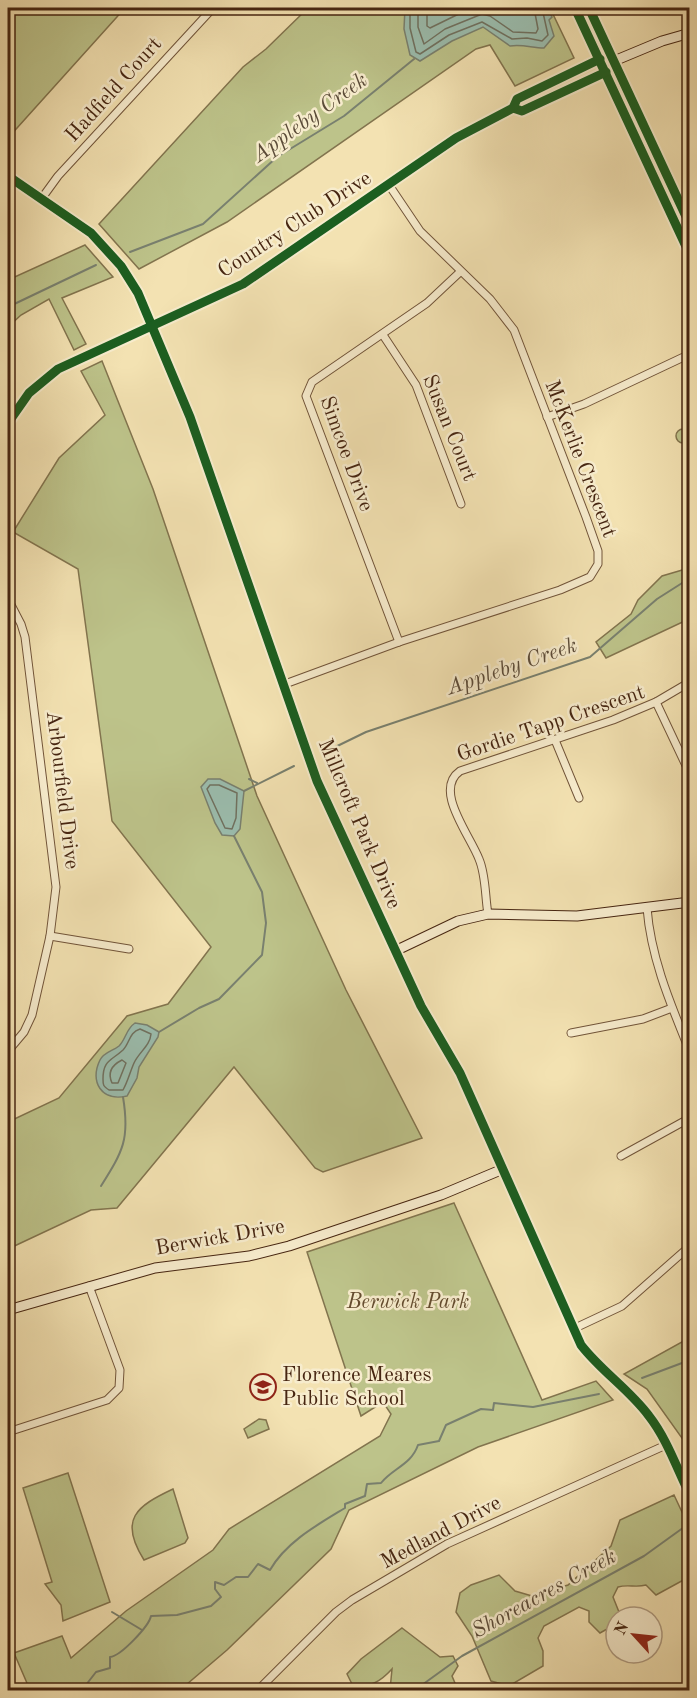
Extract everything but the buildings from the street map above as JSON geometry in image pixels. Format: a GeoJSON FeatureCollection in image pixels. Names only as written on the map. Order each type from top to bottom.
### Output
{"type":"FeatureCollection","features":[{"type":"Feature","properties":{"kind":"street","name":"Hadfield Court"},"geometry":{"type":"LineString","coordinates":[[42,198],[58,176],[213,8]]}},
{"type":"Feature","properties":{"kind":"street"},"geometry":{"type":"LineString","coordinates":[[575,8],[690,255]]}},
{"type":"Feature","properties":{"kind":"street"},"geometry":{"type":"LineString","coordinates":[[589,8],[690,225]]}},
{"type":"Feature","properties":{"kind":"street"},"geometry":{"type":"LineString","coordinates":[[600,59],[614,61],[662,41],[690,33]]}},
{"type":"Feature","properties":{"kind":"street","name":"Country Club Drive"},"geometry":{"type":"LineString","coordinates":[[8,423],[29,393],[52,373],[253,278],[456,138],[513,108],[517,99],[600,59]]}},
{"type":"Feature","properties":{"kind":"street"},"geometry":{"type":"LineString","coordinates":[[606,72],[614,61]]}},
{"type":"Feature","properties":{"kind":"street","name":"Country Club Drive"},"geometry":{"type":"LineString","coordinates":[[513,108],[522,111],[606,72]]}},
{"type":"Feature","properties":{"kind":"street"},"geometry":{"type":"LineString","coordinates":[[542,87],[547,99]]}},
{"type":"Feature","properties":{"kind":"street","name":"Millcroft Park Drive"},"geometry":{"type":"LineString","coordinates":[[8,176],[84,227],[130,278],[154,326],[190,417],[317,781],[395,951],[421,1006],[460,1073],[573,1329],[594,1361],[649,1414],[690,1495]]}},
{"type":"Feature","properties":{"kind":"street","name":"McKerlie Crescent"},"geometry":{"type":"LineString","coordinates":[[285,684],[399,642],[560,590],[586,580],[593,574],[598,564],[598,552],[510,323],[420,231],[389,185]]}},
{"type":"Feature","properties":{"kind":"street","name":"Simcoe Drive"},"geometry":{"type":"LineString","coordinates":[[399,642],[306,396],[312,382],[427,303],[460,272]]}},
{"type":"Feature","properties":{"kind":"street","name":"Susan Court"},"geometry":{"type":"LineString","coordinates":[[383,335],[417,385],[461,504]]}},
{"type":"Feature","properties":{"kind":"street"},"geometry":{"type":"LineString","coordinates":[[547,417],[584,404],[690,354]]}},
{"type":"Feature","properties":{"kind":"street","name":"Arbourfield Drive"},"geometry":{"type":"LineString","coordinates":[[8,599],[25,637],[56,878],[50,936],[32,1015],[24,1032],[8,1051]]}},
{"type":"Feature","properties":{"kind":"street"},"geometry":{"type":"LineString","coordinates":[[656,702],[690,682]]}},
{"type":"Feature","properties":{"kind":"street","name":"Gordie Tapp Crescent"},"geometry":{"type":"LineString","coordinates":[[488,914],[480,861],[449,794],[451,780],[460,771],[614,720],[656,702],[690,774]]}},
{"type":"Feature","properties":{"kind":"street"},"geometry":{"type":"LineString","coordinates":[[555,740],[579,798]]}},
{"type":"Feature","properties":{"kind":"street"},"geometry":{"type":"LineString","coordinates":[[395,951],[458,921],[488,914],[577,916],[690,903]]}},
{"type":"Feature","properties":{"kind":"street"},"geometry":{"type":"LineString","coordinates":[[647,908],[650,939],[672,1008],[690,1052]]}},
{"type":"Feature","properties":{"kind":"street"},"geometry":{"type":"LineString","coordinates":[[50,936],[129,949]]}},
{"type":"Feature","properties":{"kind":"street"},"geometry":{"type":"LineString","coordinates":[[571,1034],[643,1019],[672,1008]]}},
{"type":"Feature","properties":{"kind":"street"},"geometry":{"type":"LineString","coordinates":[[621,1156],[690,1118]]}},
{"type":"Feature","properties":{"kind":"street","name":"Berwick Drive"},"geometry":{"type":"LineString","coordinates":[[8,1310],[155,1268],[249,1256],[289,1246],[441,1195],[503,1169]]}},
{"type":"Feature","properties":{"kind":"street"},"geometry":{"type":"LineString","coordinates":[[573,1329],[622,1306],[690,1246]]}},
{"type":"Feature","properties":{"kind":"street"},"geometry":{"type":"LineString","coordinates":[[8,1432],[107,1400],[119,1388],[120,1370],[90,1286]]}},
{"type":"Feature","properties":{"kind":"street","name":"Medland Drive"},"geometry":{"type":"LineString","coordinates":[[258,1690],[336,1612],[352,1600],[447,1544],[666,1445]]}},
{"type":"Feature","properties":{"kind":"green space"},"geometry":{"type":"Polygon","coordinates":[[[8,8],[125,8],[8,138],[8,8]]]}},
{"type":"Feature","properties":{"kind":"green space"},"geometry":{"type":"Polygon","coordinates":[[[308,8],[550,8],[574,58],[515,86],[490,45],[476,49],[227,222],[139,269],[99,224],[243,67],[266,49],[308,8]]]}},
{"type":"Feature","properties":{"kind":"green space"},"geometry":{"type":"Polygon","coordinates":[[[85,245],[113,277],[62,298],[86,344],[74,350],[49,299],[21,315],[8,327],[8,280],[85,245]]]}},
{"type":"Feature","properties":{"kind":"green space"},"geometry":{"type":"Polygon","coordinates":[[[102,361],[153,489],[257,796],[346,990],[422,1138],[323,1172],[315,1168],[234,1067],[117,1208],[91,1210],[8,1249],[8,1122],[59,1098],[127,1016],[168,1004],[211,947],[112,821],[78,569],[13,532],[59,458],[105,415],[81,371],[102,361]]]}},
{"type":"Feature","properties":{"kind":"green space"},"geometry":{"type":"Polygon","coordinates":[[[680,429],[686,429],[690,436],[686,443],[680,443],[676,439],[676,433],[680,429]]]}},
{"type":"Feature","properties":{"kind":"green space"},"geometry":{"type":"Polygon","coordinates":[[[689,568],[689,619],[606,658],[596,642],[631,614],[638,600],[662,576],[689,568]]]}},
{"type":"Feature","properties":{"kind":"green space","name":"Berwick Park"},"geometry":{"type":"Polygon","coordinates":[[[454,1203],[542,1400],[596,1381],[613,1400],[478,1447],[349,1510],[331,1549],[227,1650],[180,1690],[30,1690],[14,1653],[62,1636],[71,1658],[126,1611],[213,1550],[229,1529],[380,1436],[391,1414],[383,1402],[361,1416],[307,1252],[454,1203]]]}},
{"type":"Feature","properties":{"kind":"green space"},"geometry":{"type":"Polygon","coordinates":[[[689,1338],[689,1448],[647,1389],[624,1374],[689,1338]]]}},
{"type":"Feature","properties":{"kind":"green space"},"geometry":{"type":"Polygon","coordinates":[[[259,1419],[266,1420],[269,1429],[248,1438],[244,1429],[259,1419]]]}},
{"type":"Feature","properties":{"kind":"green space"},"geometry":{"type":"Polygon","coordinates":[[[68,1473],[110,1602],[63,1621],[61,1605],[45,1584],[52,1582],[23,1488],[68,1473]]]}},
{"type":"Feature","properties":{"kind":"green space"},"geometry":{"type":"Polygon","coordinates":[[[173,1489],[188,1538],[185,1543],[144,1560],[132,1534],[135,1516],[141,1508],[173,1489]]]}},
{"type":"Feature","properties":{"kind":"green space"},"geometry":{"type":"Polygon","coordinates":[[[674,1495],[689,1527],[689,1577],[656,1595],[646,1585],[618,1587],[613,1597],[616,1605],[604,1605],[604,1631],[600,1633],[589,1622],[589,1611],[579,1607],[544,1626],[538,1638],[543,1651],[543,1666],[509,1686],[491,1681],[472,1636],[456,1612],[460,1593],[471,1585],[499,1575],[515,1591],[532,1596],[568,1585],[611,1546],[620,1520],[674,1495]]]}},
{"type":"Feature","properties":{"kind":"green space"},"geometry":{"type":"Polygon","coordinates":[[[402,1628],[440,1657],[453,1656],[458,1666],[452,1676],[458,1690],[390,1690],[392,1669],[375,1683],[353,1686],[347,1674],[361,1659],[402,1628]]]}},
{"type":"Feature","properties":{"kind":"water"},"geometry":{"type":"Polygon","coordinates":[[[405,8],[547,8],[552,17],[549,20],[554,36],[544,48],[510,46],[483,27],[452,41],[420,61],[410,55],[404,29],[405,8]]]}},
{"type":"Feature","properties":{"kind":"water"},"geometry":{"type":"Polygon","coordinates":[[[208,779],[220,779],[244,791],[240,829],[234,836],[222,835],[215,823],[201,787],[208,779]]]}},
{"type":"Feature","properties":{"kind":"water"},"geometry":{"type":"Polygon","coordinates":[[[135,1023],[147,1025],[159,1032],[158,1037],[139,1067],[137,1078],[127,1096],[111,1096],[105,1093],[97,1083],[97,1068],[102,1057],[119,1046],[135,1023]]]}},
{"type":"Feature","properties":{"kind":"waterway","name":"Appleby Creek"},"geometry":{"type":"LineString","coordinates":[[548,11],[553,8]]}},
{"type":"Feature","properties":{"kind":"waterway","name":"Appleby Creek"},"geometry":{"type":"LineString","coordinates":[[130,252],[203,224],[277,157],[344,116],[414,59]]}},
{"type":"Feature","properties":{"kind":"waterway","name":"Appleby Creek"},"geometry":{"type":"LineString","coordinates":[[8,307],[96,265]]}},
{"type":"Feature","properties":{"kind":"waterway","name":"Appleby Creek"},"geometry":{"type":"LineString","coordinates":[[325,752],[366,732],[590,657],[657,599],[690,578]]}},
{"type":"Feature","properties":{"kind":"waterway","name":"Appleby Creek"},"geometry":{"type":"LineString","coordinates":[[244,791],[294,766]]}},
{"type":"Feature","properties":{"kind":"waterway","name":"Appleby Creek"},"geometry":{"type":"LineString","coordinates":[[249,779],[257,783]]}},
{"type":"Feature","properties":{"kind":"waterway","name":"Appleby Creek"},"geometry":{"type":"LineString","coordinates":[[159,1032],[219,999],[262,955],[266,923],[262,892],[234,836]]}},
{"type":"Feature","properties":{"kind":"waterway","name":"Appleby Creek"},"geometry":{"type":"LineString","coordinates":[[101,1186],[123,1144],[126,1124],[123,1097]]}},
{"type":"Feature","properties":{"kind":"waterway","name":"Shoreacres Creek"},"geometry":{"type":"LineString","coordinates":[[642,1378],[690,1360]]}},
{"type":"Feature","properties":{"kind":"waterway","name":"Shoreacres Creek"},"geometry":{"type":"LineString","coordinates":[[82,1690],[96,1672],[110,1668],[110,1657],[121,1652],[134,1640],[151,1616],[177,1615],[211,1606],[221,1597],[215,1589],[215,1582],[224,1585],[236,1577],[248,1577],[258,1564],[270,1570],[293,1543],[345,1508],[345,1504],[365,1496],[367,1484],[381,1483],[411,1457],[418,1445],[439,1441],[446,1425],[481,1409],[493,1410],[494,1403],[533,1407],[599,1394]]}},
{"type":"Feature","properties":{"kind":"waterway","name":"Shoreacres Creek"},"geometry":{"type":"LineString","coordinates":[[415,1690],[462,1656],[644,1556],[687,1525]]}},
{"type":"Feature","properties":{"kind":"waterway","name":"Shoreacres Creek"},"geometry":{"type":"LineString","coordinates":[[112,1612],[142,1630]]}},
{"type":"Feature","properties":{"kind":"cycle path"},"geometry":{"type":"LineString","coordinates":[[575,8],[690,255]]}},
{"type":"Feature","properties":{"kind":"cycle path"},"geometry":{"type":"LineString","coordinates":[[589,8],[690,225]]}},
{"type":"Feature","properties":{"kind":"cycle path"},"geometry":{"type":"LineString","coordinates":[[8,423],[29,393],[58,369],[243,284],[456,138],[513,108],[517,99],[600,59]]}},
{"type":"Feature","properties":{"kind":"cycle path"},"geometry":{"type":"LineString","coordinates":[[513,108],[522,111],[606,72]]}},
{"type":"Feature","properties":{"kind":"cycle path"},"geometry":{"type":"LineString","coordinates":[[8,176],[91,233],[121,266],[138,293],[190,417],[317,781],[421,1006],[460,1073],[581,1345],[649,1416],[666,1444],[690,1495]]}},
{"type":"Feature","properties":{"kind":"place","name":"Florence Meares Public School"},"geometry":{"type":"Point","coordinates":[263,1387]}}]}
